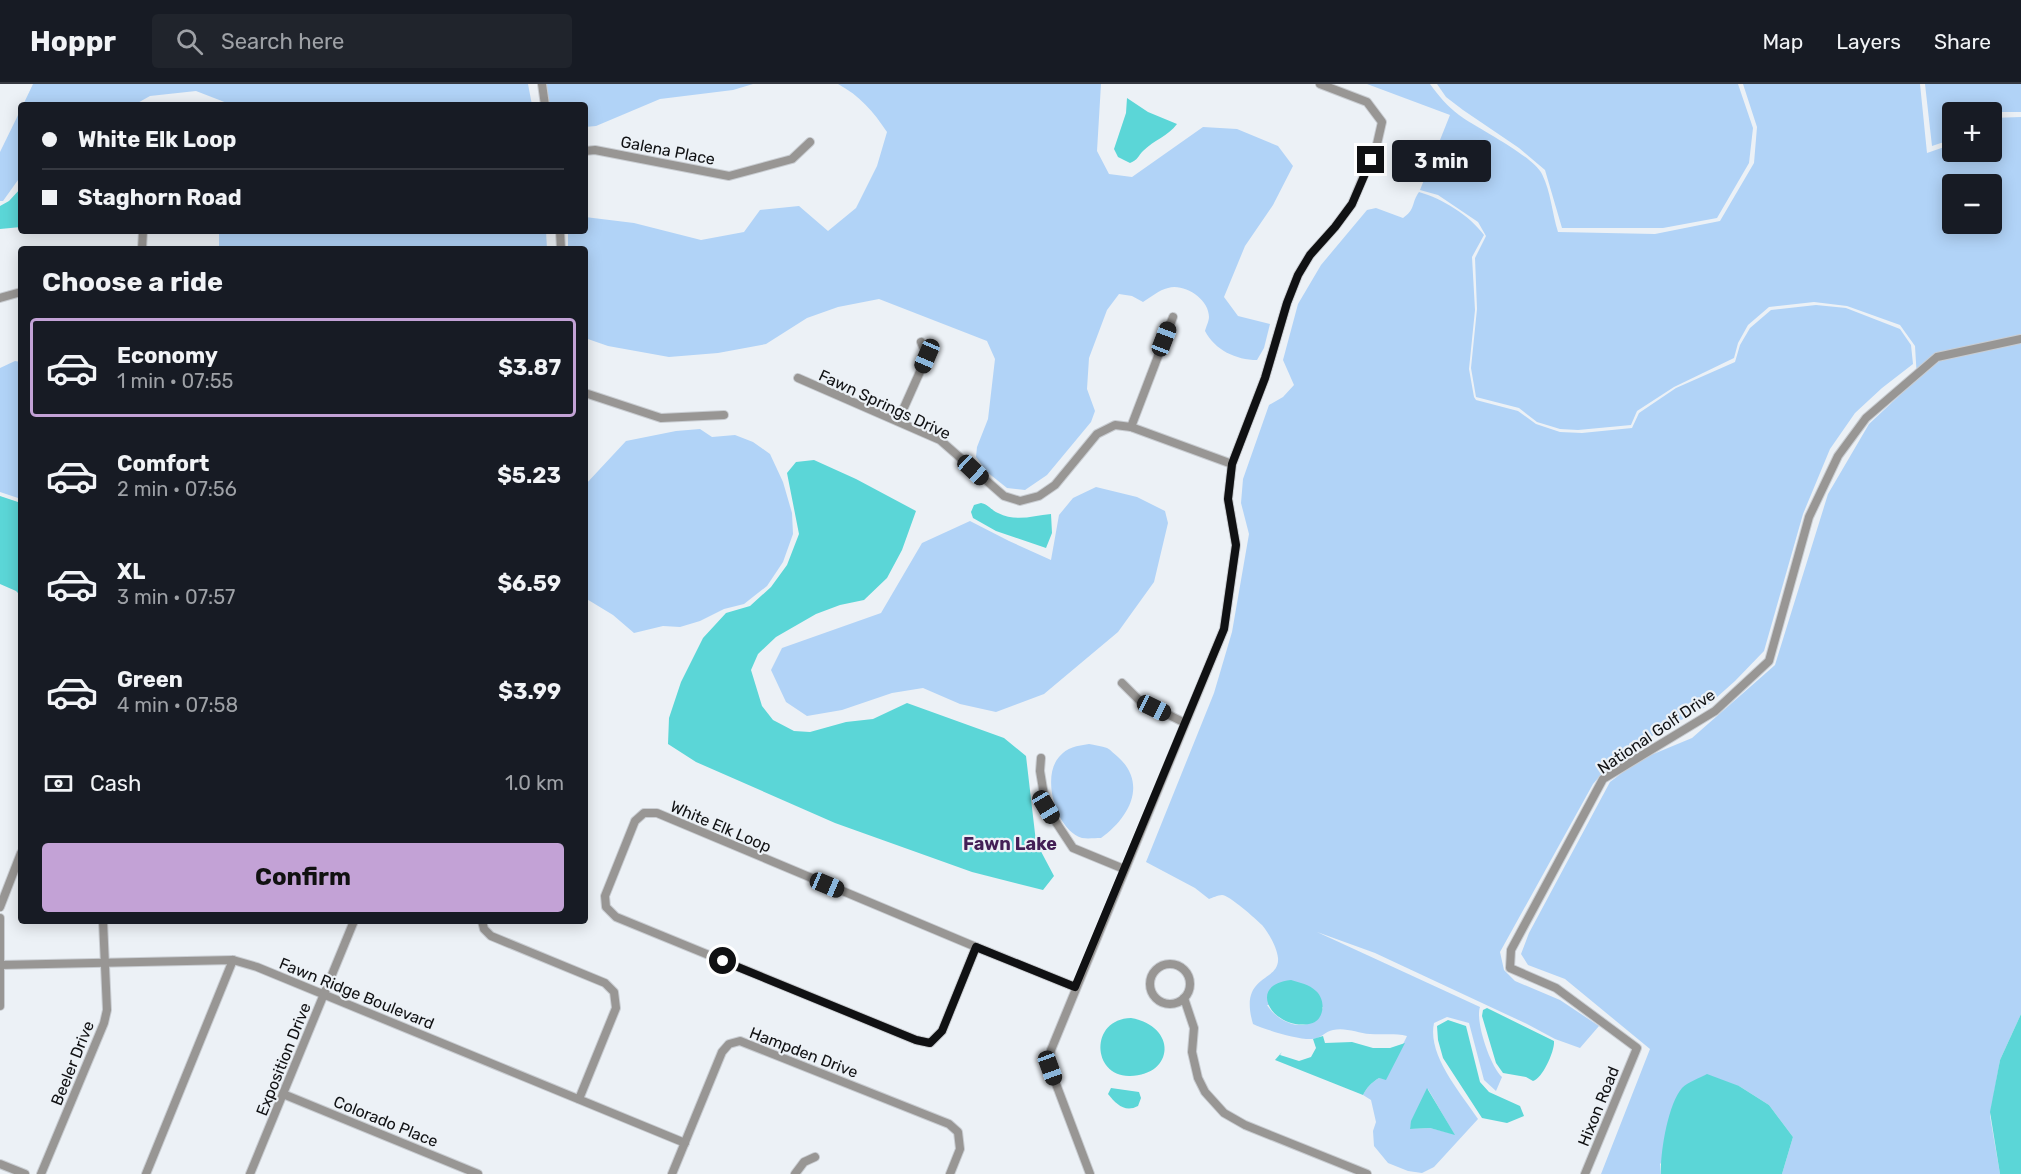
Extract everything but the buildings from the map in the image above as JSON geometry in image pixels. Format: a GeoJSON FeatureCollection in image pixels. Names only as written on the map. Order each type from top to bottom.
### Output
{"type":"FeatureCollection","features":[{"type":"Feature","properties":{"kind":"street"},"geometry":{"type":"LineString","coordinates":[[542,84],[545,102]]}},
{"type":"Feature","properties":{"kind":"street"},"geometry":{"type":"LineString","coordinates":[[1090,1174],[1049,1061],[1051,1050],[1224,629],[1236,545],[1228,499],[1232,464],[1265,378],[1287,303],[1298,275],[1310,255],[1352,204],[1377,144],[1382,122],[1366,102],[1320,84]]}},
{"type":"Feature","properties":{"kind":"street","name":"Galena Place"},"geometry":{"type":"LineString","coordinates":[[588,151],[595,150],[729,176],[792,159],[810,142]]}},
{"type":"Feature","properties":{"kind":"street"},"geometry":{"type":"LineString","coordinates":[[0,298],[18,293]]}},
{"type":"Feature","properties":{"kind":"street"},"geometry":{"type":"LineString","coordinates":[[1131,428],[1173,317]]}},
{"type":"Feature","properties":{"kind":"street","name":"National Golf Drive"},"geometry":{"type":"LineString","coordinates":[[1637,1048],[1556,988],[1510,968],[1511,950],[1603,779],[1715,711],[1769,662],[1809,517],[1838,456],[1866,418],[1937,357],[2021,339]]}},
{"type":"Feature","properties":{"kind":"street"},"geometry":{"type":"LineString","coordinates":[[898,422],[927,356],[921,342]]}},
{"type":"Feature","properties":{"kind":"street","name":"Fawn Springs Drive"},"geometry":{"type":"LineString","coordinates":[[798,378],[940,440],[1004,496],[1020,501],[1040,496],[1055,485],[1097,435],[1115,425],[1131,428],[1232,464]]}},
{"type":"Feature","properties":{"kind":"street"},"geometry":{"type":"LineString","coordinates":[[588,394],[661,418],[724,415]]}},
{"type":"Feature","properties":{"kind":"street"},"geometry":{"type":"LineString","coordinates":[[1122,683],[1139,700],[1185,723]]}},
{"type":"Feature","properties":{"kind":"street"},"geometry":{"type":"LineString","coordinates":[[1041,758],[1040,771],[1046,807],[1073,848],[1124,869]]}},
{"type":"Feature","properties":{"kind":"street","name":"White Elk Loop"},"geometry":{"type":"LineString","coordinates":[[976,947],[942,1031],[930,1043],[916,1040],[615,916],[606,907],[605,896],[635,821],[644,813],[657,813],[1075,987]]}},
{"type":"Feature","properties":{"kind":"street"},"geometry":{"type":"LineString","coordinates":[[0,907],[18,861]]}},
{"type":"Feature","properties":{"kind":"street"},"geometry":{"type":"LineString","coordinates":[[0,918],[0,1006]]}},
{"type":"Feature","properties":{"kind":"street","name":"Beeler Drive"},"geometry":{"type":"LineString","coordinates":[[41,1174],[104,1023],[107,1010],[103,924]]}},
{"type":"Feature","properties":{"kind":"street","name":"Exposition Drive"},"geometry":{"type":"LineString","coordinates":[[250,1174],[353,924]]}},
{"type":"Feature","properties":{"kind":"street"},"geometry":{"type":"LineString","coordinates":[[483,924],[484,929],[491,936],[605,983],[614,992],[616,1008],[579,1099]]}},
{"type":"Feature","properties":{"kind":"street"},"geometry":{"type":"LineString","coordinates":[[146,1174],[233,960]]}},
{"type":"Feature","properties":{"kind":"street","name":"Fawn Ridge Boulevard"},"geometry":{"type":"LineString","coordinates":[[0,965],[233,960],[257,967],[324,994],[685,1143]]}},
{"type":"Feature","properties":{"kind":"street"},"geometry":{"type":"LineString","coordinates":[[1184,998],[1172,1004],[1159,1001],[1151,990],[1151,977],[1155,971],[1172,964],[1184,969],[1190,980],[1190,987],[1184,998],[1194,1028],[1192,1052],[1198,1078],[1205,1092],[1224,1113],[1245,1125],[1367,1174]]}},
{"type":"Feature","properties":{"kind":"street","name":"Hampden Drive"},"geometry":{"type":"LineString","coordinates":[[672,1174],[722,1052],[729,1044],[740,1041],[949,1124],[958,1132],[960,1149],[950,1174]]}},
{"type":"Feature","properties":{"kind":"street","name":"Hixon Road"},"geometry":{"type":"LineString","coordinates":[[1586,1174],[1637,1048]]}},
{"type":"Feature","properties":{"kind":"street","name":"Colorado Place"},"geometry":{"type":"LineString","coordinates":[[283,1094],[478,1174]]}},
{"type":"Feature","properties":{"kind":"street"},"geometry":{"type":"LineString","coordinates":[[795,1174],[804,1162],[815,1157]]}},
{"type":"Feature","properties":{"kind":"street"},"geometry":{"type":"LineString","coordinates":[[0,1164],[21,1173]]}},
{"type":"Feature","properties":{"kind":"shaded area"},"geometry":{"type":"Polygon","coordinates":[[[33,84],[528,84],[531,102],[224,102],[196,91],[150,96],[139,102],[24,102],[33,84]]]}},
{"type":"Feature","properties":{"kind":"shaded area"},"geometry":{"type":"Polygon","coordinates":[[[545,84],[753,84],[733,90],[660,99],[596,126],[588,127],[588,102],[548,102],[545,84]]]}},
{"type":"Feature","properties":{"kind":"shaded area"},"geometry":{"type":"Polygon","coordinates":[[[838,84],[1101,84],[1097,151],[1109,174],[1132,177],[1203,127],[1237,129],[1278,146],[1293,166],[1273,205],[1245,246],[1224,297],[1238,316],[1270,324],[1264,348],[1257,360],[1234,356],[1214,344],[1205,331],[1209,317],[1208,310],[1200,299],[1188,290],[1168,288],[1143,302],[1132,296],[1119,294],[1107,310],[1089,358],[1087,389],[1095,411],[1091,422],[1047,475],[1025,490],[1007,488],[987,472],[976,457],[977,447],[988,419],[995,359],[987,341],[879,299],[838,307],[807,318],[766,344],[718,353],[669,357],[608,346],[588,339],[588,246],[568,246],[568,234],[588,234],[588,217],[634,223],[701,240],[744,232],[760,210],[799,206],[828,231],[856,208],[877,166],[887,132],[877,117],[853,94],[838,84]]]}},
{"type":"Feature","properties":{"kind":"shaded area"},"geometry":{"type":"Polygon","coordinates":[[[1367,84],[1430,84],[1443,101],[1459,115],[1527,159],[1542,174],[1545,181],[1558,232],[1655,234],[1720,221],[1754,163],[1757,127],[1743,84],[1920,84],[1927,153],[1942,148],[1942,162],[2002,162],[2002,118],[2021,117],[2021,1014],[2000,1060],[1990,1116],[2000,1174],[1782,1174],[1793,1137],[1769,1105],[1739,1086],[1660,1164],[1661,1174],[1601,1174],[1650,1049],[1565,979],[1528,965],[1521,954],[1529,933],[1610,782],[1639,760],[1692,738],[1775,665],[1828,494],[1869,424],[1917,379],[1915,346],[1900,325],[1847,306],[1814,302],[1769,307],[1748,325],[1738,343],[1734,358],[1674,387],[1637,411],[1631,425],[1578,430],[1560,429],[1537,422],[1519,408],[1476,397],[1471,368],[1477,309],[1475,258],[1486,236],[1478,222],[1438,195],[1420,190],[1450,115],[1367,84]]]}},
{"type":"Feature","properties":{"kind":"shaded area"},"geometry":{"type":"Polygon","coordinates":[[[1437,84],[1738,84],[1753,128],[1749,163],[1717,218],[1663,228],[1562,228],[1545,170],[1519,148],[1446,97],[1437,84]]]}},
{"type":"Feature","properties":{"kind":"shaded area"},"geometry":{"type":"Polygon","coordinates":[[[1925,84],[2021,84],[2021,112],[2002,112],[2002,102],[1942,102],[1942,143],[1932,146],[1925,84]]]}},
{"type":"Feature","properties":{"kind":"shaded area"},"geometry":{"type":"Polygon","coordinates":[[[1127,98],[1148,112],[1177,124],[1130,163],[1118,157],[1114,149],[1126,113],[1127,98]]]}},
{"type":"Feature","properties":{"kind":"shaded area"},"geometry":{"type":"Polygon","coordinates":[[[18,115],[18,180],[3,201],[0,201],[0,152],[18,115]]]}},
{"type":"Feature","properties":{"kind":"shaded area"},"geometry":{"type":"Polygon","coordinates":[[[18,191],[18,227],[0,229],[0,206],[9,201],[18,191]]]}},
{"type":"Feature","properties":{"kind":"shaded area"},"geometry":{"type":"Polygon","coordinates":[[[1419,192],[1446,203],[1463,214],[1484,235],[1472,257],[1475,310],[1469,369],[1474,397],[1476,400],[1518,411],[1536,424],[1560,432],[1582,433],[1632,428],[1639,413],[1676,388],[1735,362],[1740,345],[1750,328],[1771,310],[1816,305],[1846,308],[1900,329],[1911,345],[1913,364],[1855,413],[1830,449],[1803,514],[1764,651],[1707,706],[1619,754],[1593,784],[1500,952],[1504,970],[1515,981],[1560,1000],[1599,1026],[1580,1048],[1555,1039],[1375,953],[1317,932],[1480,1007],[1480,1022],[1485,1043],[1502,1077],[1496,1091],[1484,1080],[1469,1023],[1447,1017],[1434,1023],[1433,1035],[1440,1061],[1478,1119],[1434,1167],[1422,1173],[1408,1171],[1388,1163],[1374,1146],[1373,1131],[1376,1122],[1371,1100],[1363,1095],[1376,1080],[1386,1079],[1407,1036],[1338,1029],[1315,1039],[1306,1039],[1253,1024],[1250,1008],[1251,996],[1255,987],[1277,966],[1277,954],[1267,932],[1254,918],[1225,896],[1209,899],[1195,888],[1146,862],[1214,693],[1232,632],[1249,534],[1241,503],[1243,479],[1269,405],[1283,397],[1294,385],[1283,360],[1298,304],[1321,265],[1367,210],[1376,208],[1403,218],[1412,209],[1419,192]],[[1267,1005],[1280,1018],[1296,1025],[1312,1022],[1319,1016],[1323,1007],[1267,1005]],[[1428,1089],[1412,1120],[1410,1129],[1430,1128],[1454,1134],[1428,1089]]]}},
{"type":"Feature","properties":{"kind":"shaded area"},"geometry":{"type":"Polygon","coordinates":[[[219,234],[546,234],[547,246],[219,246],[219,234]]]}},
{"type":"Feature","properties":{"kind":"shaded area"},"geometry":{"type":"Polygon","coordinates":[[[18,362],[18,498],[0,492],[0,368],[18,362]]]}},
{"type":"Feature","properties":{"kind":"shaded area"},"geometry":{"type":"Polygon","coordinates":[[[700,429],[712,437],[735,435],[753,442],[770,454],[783,482],[792,513],[793,534],[783,562],[767,586],[744,604],[724,609],[700,621],[680,627],[663,626],[634,633],[613,615],[588,600],[588,482],[626,441],[676,431],[700,429]]]}},
{"type":"Feature","properties":{"kind":"shaded area"},"geometry":{"type":"Polygon","coordinates":[[[814,460],[916,511],[902,550],[887,578],[864,600],[840,605],[816,614],[776,637],[758,654],[751,670],[762,706],[773,720],[794,731],[810,732],[846,722],[873,719],[907,703],[1004,738],[1026,756],[1036,842],[1054,876],[1043,890],[972,872],[835,823],[696,762],[668,744],[669,718],[681,682],[703,638],[726,613],[750,606],[771,587],[787,565],[799,534],[787,473],[796,462],[814,460]]]}},
{"type":"Feature","properties":{"kind":"shaded area"},"geometry":{"type":"Polygon","coordinates":[[[1096,487],[1137,497],[1165,511],[1168,523],[1154,582],[1118,632],[1044,694],[996,712],[960,704],[923,688],[892,693],[842,710],[807,716],[786,702],[771,670],[782,648],[881,613],[922,543],[970,521],[1051,560],[1059,515],[1073,498],[1096,487]]]}},
{"type":"Feature","properties":{"kind":"shaded area"},"geometry":{"type":"Polygon","coordinates":[[[0,496],[18,502],[18,593],[0,584],[0,496]]]}},
{"type":"Feature","properties":{"kind":"shaded area"},"geometry":{"type":"Polygon","coordinates":[[[981,503],[998,513],[1011,517],[1024,518],[1051,514],[1052,533],[1046,548],[996,531],[973,518],[971,512],[974,505],[981,503]]]}},
{"type":"Feature","properties":{"kind":"shaded area"},"geometry":{"type":"Polygon","coordinates":[[[1089,744],[1110,750],[1127,767],[1132,778],[1133,789],[1127,811],[1120,821],[1101,838],[1082,838],[1065,825],[1054,802],[1052,789],[1051,777],[1059,757],[1069,749],[1089,744]]]}},
{"type":"Feature","properties":{"kind":"shaded area"},"geometry":{"type":"Polygon","coordinates":[[[1291,980],[1310,987],[1322,1000],[1321,1015],[1314,1022],[1296,1024],[1275,1014],[1269,1006],[1267,998],[1269,990],[1277,984],[1291,980]]]}},
{"type":"Feature","properties":{"kind":"shaded area"},"geometry":{"type":"Polygon","coordinates":[[[1487,1008],[1554,1041],[1548,1063],[1537,1079],[1533,1081],[1526,1077],[1503,1073],[1496,1063],[1482,1016],[1483,1010],[1487,1008]]]}},
{"type":"Feature","properties":{"kind":"shaded area"},"geometry":{"type":"Polygon","coordinates":[[[2021,1014],[2021,1174],[2000,1174],[1990,1112],[2000,1060],[2021,1014]]]}},
{"type":"Feature","properties":{"kind":"shaded area"},"geometry":{"type":"Polygon","coordinates":[[[1131,1018],[1157,1030],[1163,1040],[1165,1050],[1156,1068],[1145,1074],[1130,1076],[1117,1074],[1108,1068],[1100,1048],[1102,1037],[1108,1028],[1117,1021],[1131,1018]]]}},
{"type":"Feature","properties":{"kind":"shaded area"},"geometry":{"type":"Polygon","coordinates":[[[1448,1020],[1466,1026],[1480,1082],[1489,1092],[1520,1106],[1524,1116],[1507,1123],[1482,1118],[1443,1058],[1437,1026],[1448,1020]]]}},
{"type":"Feature","properties":{"kind":"shaded area"},"geometry":{"type":"Polygon","coordinates":[[[1323,1036],[1325,1043],[1352,1042],[1373,1048],[1390,1048],[1405,1043],[1386,1080],[1379,1078],[1368,1087],[1363,1095],[1275,1060],[1282,1052],[1280,1055],[1299,1061],[1311,1057],[1316,1048],[1313,1039],[1323,1036]]]}},
{"type":"Feature","properties":{"kind":"shaded area"},"geometry":{"type":"Polygon","coordinates":[[[1707,1074],[1739,1086],[1769,1105],[1793,1137],[1782,1174],[1661,1174],[1666,1129],[1677,1095],[1682,1088],[1707,1074]]]}},
{"type":"Feature","properties":{"kind":"shaded area"},"geometry":{"type":"Polygon","coordinates":[[[1111,1088],[1139,1092],[1141,1098],[1138,1106],[1125,1108],[1118,1104],[1108,1094],[1111,1088]]]}},
{"type":"Feature","properties":{"kind":"shaded area"},"geometry":{"type":"Polygon","coordinates":[[[1427,1088],[1455,1135],[1430,1128],[1410,1129],[1411,1121],[1427,1088]]]}},
{"type":"Feature","properties":{"kind":"district","name":"Fawn Lake"},"geometry":{"type":"Point","coordinates":[1010,844]}},
{"type":"Feature","properties":{"kind":"route"},"geometry":{"type":"LineString","coordinates":[[723,961],[916,1040],[930,1043],[942,1031],[976,947],[1075,987],[1224,629],[1236,545],[1228,499],[1232,464],[1265,378],[1287,303],[1298,275],[1310,255],[1352,204],[1371,160]]}}]}
